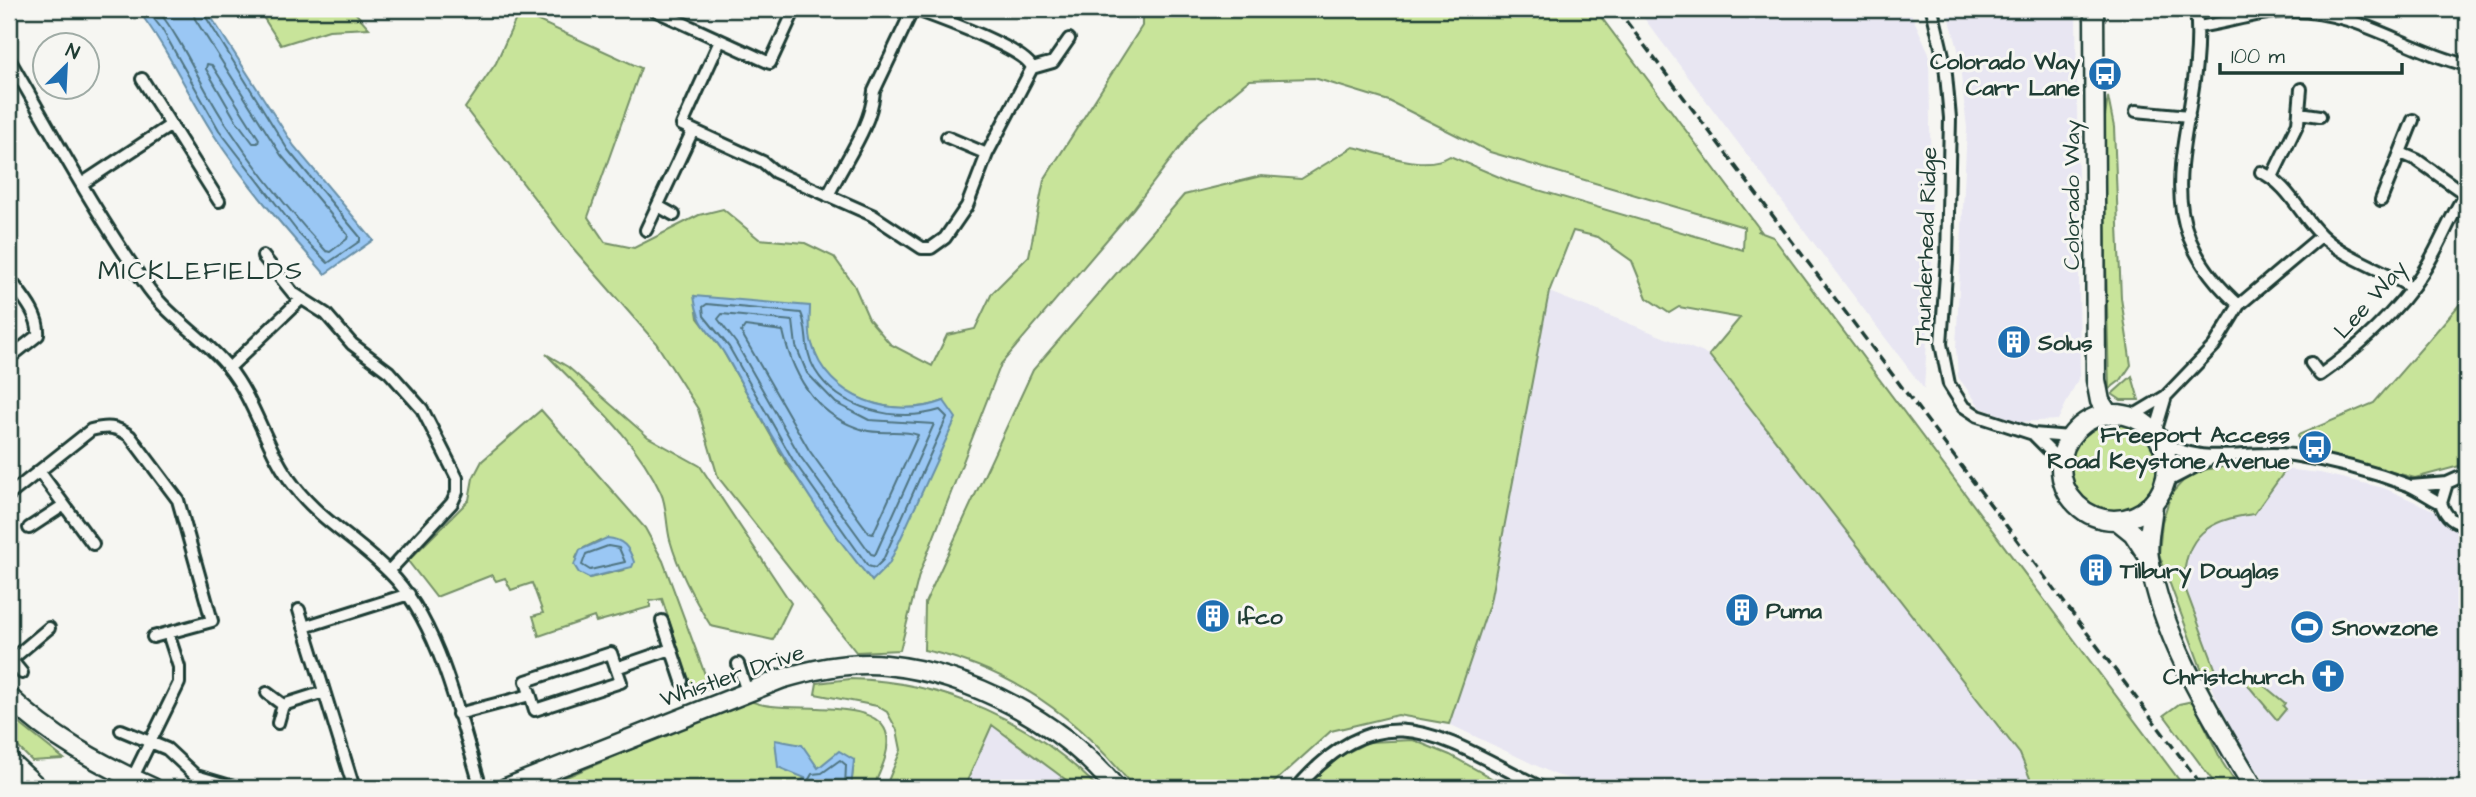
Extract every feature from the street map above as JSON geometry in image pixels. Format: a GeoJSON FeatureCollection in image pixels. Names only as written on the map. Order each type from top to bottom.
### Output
{"type":"FeatureCollection","features":[{"type":"Feature","properties":{"kind":"highway"},"geometry":{"type":"LineString","coordinates":[[9,763],[36,788]]}},
{"type":"Feature","properties":{"kind":"main road","name":"Colorado Way"},"geometry":{"type":"LineString","coordinates":[[2094,9],[2096,380],[2100,401],[2109,415]]}},
{"type":"Feature","properties":{"kind":"main road","name":"Colorado Way"},"geometry":{"type":"LineString","coordinates":[[2073,433],[2087,411],[2096,380]]}},
{"type":"Feature","properties":{"kind":"main road"},"geometry":{"type":"LineString","coordinates":[[2148,556],[2153,505],[2166,482],[2167,457],[2158,437],[2131,416],[2098,416],[2073,433],[2061,461],[2061,477],[2076,505],[2088,514],[2118,521],[2133,533],[2148,556],[2160,602],[2189,672],[2254,788]]}},
{"type":"Feature","properties":{"kind":"main road"},"geometry":{"type":"LineString","coordinates":[[2118,521],[2136,517],[2153,505]]}},
{"type":"Feature","properties":{"kind":"main road","name":"Whistler Drive"},"geometry":{"type":"LineString","coordinates":[[506,788],[794,675],[862,664],[885,664],[955,681],[1024,712],[1066,739],[1116,788]]}},
{"type":"Feature","properties":{"kind":"main road"},"geometry":{"type":"LineString","coordinates":[[9,697],[35,723],[66,744],[153,788]]}},
{"type":"Feature","properties":{"kind":"street"},"geometry":{"type":"LineString","coordinates":[[652,9],[770,63],[794,9]]}},
{"type":"Feature","properties":{"kind":"street"},"geometry":{"type":"LineString","coordinates":[[828,196],[844,161],[853,153],[873,104],[874,90],[913,9],[1008,49],[1027,59],[1032,68]]}},
{"type":"Feature","properties":{"kind":"street","name":"Thunderhead Ridge"},"geometry":{"type":"LineString","coordinates":[[1931,9],[1945,64],[1950,118],[1943,365],[1953,391],[1973,414],[2032,434],[2073,433]]}},
{"type":"Feature","properties":{"kind":"street"},"geometry":{"type":"LineString","coordinates":[[2196,9],[2198,27],[2189,116],[2178,186],[2184,223],[2197,256],[2220,288],[2239,305]]}},
{"type":"Feature","properties":{"kind":"street"},"geometry":{"type":"LineString","coordinates":[[2198,27],[2258,14],[2294,11],[2314,13],[2381,30],[2467,65]]}},
{"type":"Feature","properties":{"kind":"street"},"geometry":{"type":"LineString","coordinates":[[720,41],[682,125],[885,222],[915,246],[930,248],[945,238],[967,206],[987,154],[1032,68],[1053,62],[1069,39]]}},
{"type":"Feature","properties":{"kind":"street"},"geometry":{"type":"LineString","coordinates":[[9,59],[155,296],[186,331],[229,368],[248,399],[278,463],[295,487],[323,519],[389,571],[409,594],[433,636],[481,788]]}},
{"type":"Feature","properties":{"kind":"street"},"geometry":{"type":"LineString","coordinates":[[142,79],[219,201]]}},
{"type":"Feature","properties":{"kind":"street"},"geometry":{"type":"LineString","coordinates":[[2301,89],[2300,113],[2267,175],[2321,236],[2358,261],[2395,277],[2411,288]]}},
{"type":"Feature","properties":{"kind":"street"},"geometry":{"type":"LineString","coordinates":[[2136,111],[2189,116]]}},
{"type":"Feature","properties":{"kind":"street"},"geometry":{"type":"LineString","coordinates":[[2300,113],[2320,116]]}},
{"type":"Feature","properties":{"kind":"street"},"geometry":{"type":"LineString","coordinates":[[2381,200],[2413,120]]}},
{"type":"Feature","properties":{"kind":"street"},"geometry":{"type":"LineString","coordinates":[[83,183],[171,125]]}},
{"type":"Feature","properties":{"kind":"street"},"geometry":{"type":"LineString","coordinates":[[646,230],[693,130]]}},
{"type":"Feature","properties":{"kind":"street"},"geometry":{"type":"LineString","coordinates":[[947,137],[987,154]]}},
{"type":"Feature","properties":{"kind":"street"},"geometry":{"type":"LineString","coordinates":[[2401,153],[2417,160],[2466,193]]}},
{"type":"Feature","properties":{"kind":"street","name":"Lee Way"},"geometry":{"type":"LineString","coordinates":[[2311,363],[2320,375],[2350,355],[2423,273],[2466,193]]}},
{"type":"Feature","properties":{"kind":"street"},"geometry":{"type":"LineString","coordinates":[[658,206],[674,215]]}},
{"type":"Feature","properties":{"kind":"street"},"geometry":{"type":"LineString","coordinates":[[2131,416],[2166,396],[2214,346],[2239,305],[2321,236]]}},
{"type":"Feature","properties":{"kind":"street"},"geometry":{"type":"LineString","coordinates":[[263,256],[301,299],[326,314],[352,344],[407,390],[422,409],[457,478],[457,492],[452,503],[389,571]]}},
{"type":"Feature","properties":{"kind":"street"},"geometry":{"type":"LineString","coordinates":[[9,278],[35,316],[38,335],[9,358]]}},
{"type":"Feature","properties":{"kind":"street"},"geometry":{"type":"LineString","coordinates":[[229,368],[301,299]]}},
{"type":"Feature","properties":{"kind":"street"},"geometry":{"type":"LineString","coordinates":[[2166,396],[2158,437],[2187,454],[2212,458],[2242,454],[2289,455],[2334,462],[2411,486],[2441,503],[2448,517],[2457,524],[2467,526]]}},
{"type":"Feature","properties":{"kind":"street"},"geometry":{"type":"LineString","coordinates":[[9,495],[91,430],[107,426],[120,429],[130,436],[178,500],[212,621],[153,638]]}},
{"type":"Feature","properties":{"kind":"street","name":"Thunderhead Ridge"},"geometry":{"type":"LineString","coordinates":[[2032,434],[2061,461]]}},
{"type":"Feature","properties":{"kind":"street"},"geometry":{"type":"LineString","coordinates":[[2166,482],[2212,458]]}},
{"type":"Feature","properties":{"kind":"street"},"geometry":{"type":"LineString","coordinates":[[39,471],[93,544]]}},
{"type":"Feature","properties":{"kind":"street"},"geometry":{"type":"LineString","coordinates":[[2411,486],[2447,483],[2467,474]]}},
{"type":"Feature","properties":{"kind":"street"},"geometry":{"type":"LineString","coordinates":[[2441,503],[2447,483]]}},
{"type":"Feature","properties":{"kind":"street"},"geometry":{"type":"LineString","coordinates":[[29,528],[64,505]]}},
{"type":"Feature","properties":{"kind":"street"},"geometry":{"type":"LineString","coordinates":[[304,627],[409,594]]}},
{"type":"Feature","properties":{"kind":"street"},"geometry":{"type":"LineString","coordinates":[[299,610],[354,788]]}},
{"type":"Feature","properties":{"kind":"street"},"geometry":{"type":"LineString","coordinates":[[662,621],[682,681]]}},
{"type":"Feature","properties":{"kind":"street"},"geometry":{"type":"LineString","coordinates":[[22,673],[10,658],[49,628]]}},
{"type":"Feature","properties":{"kind":"street"},"geometry":{"type":"LineString","coordinates":[[132,779],[179,682],[180,667],[168,633]]}},
{"type":"Feature","properties":{"kind":"street"},"geometry":{"type":"LineString","coordinates":[[616,668],[671,649]]}},
{"type":"Feature","properties":{"kind":"street"},"geometry":{"type":"LineString","coordinates":[[611,653],[616,668],[621,682],[535,710],[526,681],[611,653]]}},
{"type":"Feature","properties":{"kind":"street"},"geometry":{"type":"LineString","coordinates":[[738,664],[747,692]]}},
{"type":"Feature","properties":{"kind":"street"},"geometry":{"type":"LineString","coordinates":[[283,705],[324,692]]}},
{"type":"Feature","properties":{"kind":"street"},"geometry":{"type":"LineString","coordinates":[[267,693],[283,705]]}},
{"type":"Feature","properties":{"kind":"street"},"geometry":{"type":"LineString","coordinates":[[458,714],[530,695]]}},
{"type":"Feature","properties":{"kind":"street"},"geometry":{"type":"LineString","coordinates":[[278,723],[283,705]]}},
{"type":"Feature","properties":{"kind":"street"},"geometry":{"type":"LineString","coordinates":[[121,730],[150,741],[175,755],[196,775],[237,788]]}},
{"type":"Feature","properties":{"kind":"street"},"geometry":{"type":"LineString","coordinates":[[1297,788],[1345,744],[1366,735],[1403,730],[1455,743],[1542,788]]}},
{"type":"Feature","properties":{"kind":"shaded area"},"geometry":{"type":"Polygon","coordinates":[[[1637,9],[1909,9],[1929,53],[1932,261],[1924,389],[1637,9]]]}},
{"type":"Feature","properties":{"kind":"shaded area"},"geometry":{"type":"Polygon","coordinates":[[[1947,9],[2076,9],[2080,375],[2058,420],[2021,422],[1981,408],[1958,377],[1956,348],[1967,128],[1958,49],[1947,9]]]}},
{"type":"Feature","properties":{"kind":"shaded area"},"geometry":{"type":"Polygon","coordinates":[[[1549,292],[1709,355],[2020,754],[2034,788],[1603,788],[1556,775],[1449,724],[1490,602],[1549,292]]]}},
{"type":"Feature","properties":{"kind":"shaded area"},"geometry":{"type":"Polygon","coordinates":[[[2258,466],[2320,473],[2384,488],[2467,525],[2467,788],[2270,788],[2239,744],[2209,682],[2165,528],[2258,466]]]}},
{"type":"Feature","properties":{"kind":"shaded area"},"geometry":{"type":"Polygon","coordinates":[[[992,725],[1077,788],[964,788],[992,725]]]}},
{"type":"Feature","properties":{"kind":"green space"},"geometry":{"type":"Polygon","coordinates":[[[258,9],[352,9],[369,28],[329,30],[281,45],[258,9]]]}},
{"type":"Feature","properties":{"kind":"green space"},"geometry":{"type":"Polygon","coordinates":[[[1142,9],[1595,9],[1761,231],[1757,231],[1773,237],[2185,788],[2034,788],[2020,754],[1709,355],[1740,318],[1679,307],[1669,313],[1647,298],[1632,261],[1598,237],[1573,231],[1549,292],[1490,602],[1449,724],[1398,715],[1331,731],[1268,788],[1134,788],[1091,740],[1041,700],[986,669],[924,650],[925,603],[1033,370],[1184,195],[1261,176],[1301,179],[1353,147],[1415,162],[1440,160],[1450,156],[1511,182],[1743,250],[1744,227],[1490,152],[1389,101],[1314,78],[1249,80],[1200,121],[1133,209],[1001,364],[919,575],[900,650],[856,652],[718,477],[698,409],[656,343],[572,247],[465,108],[496,63],[519,12],[641,68],[588,217],[605,242],[634,248],[699,215],[723,209],[759,239],[805,243],[834,257],[854,285],[869,319],[890,344],[932,366],[947,335],[975,329],[992,293],[1029,256],[1044,180],[1142,26],[1142,9]],[[695,296],[698,318],[723,351],[787,464],[872,581],[944,401],[911,408],[861,399],[832,380],[821,367],[811,342],[695,296]]]}},
{"type":"Feature","properties":{"kind":"green space"},"geometry":{"type":"Polygon","coordinates":[[[2108,97],[2114,127],[2121,298],[2131,365],[2121,380],[2109,389],[2103,130],[2108,97]]]}},
{"type":"Feature","properties":{"kind":"green space"},"geometry":{"type":"Polygon","coordinates":[[[2467,291],[2467,339],[2462,342],[2467,353],[2467,464],[2415,478],[2300,448],[2298,435],[2374,403],[2460,304],[2467,291]]]}},
{"type":"Feature","properties":{"kind":"green space"},"geometry":{"type":"Polygon","coordinates":[[[546,354],[568,367],[648,437],[700,466],[791,603],[773,640],[711,626],[692,595],[678,563],[670,540],[663,498],[651,473],[610,419],[546,354]]]}},
{"type":"Feature","properties":{"kind":"green space"},"geometry":{"type":"Polygon","coordinates":[[[2132,376],[2139,400],[2121,400],[2112,394],[2132,376]]]}},
{"type":"Feature","properties":{"kind":"green space"},"geometry":{"type":"Polygon","coordinates":[[[541,410],[645,528],[663,561],[710,688],[693,694],[662,599],[650,601],[650,607],[596,622],[594,617],[539,636],[533,616],[543,613],[532,583],[511,590],[505,578],[496,581],[492,575],[436,597],[408,561],[469,500],[473,478],[482,461],[541,410]],[[600,540],[580,550],[576,558],[589,578],[624,570],[600,540]]]}},
{"type":"Feature","properties":{"kind":"green space"},"geometry":{"type":"Polygon","coordinates":[[[2114,424],[2138,431],[2150,443],[2157,467],[2150,491],[2138,503],[2114,510],[2090,503],[2078,491],[2071,467],[2078,443],[2090,431],[2114,424]]]}},
{"type":"Feature","properties":{"kind":"green space"},"geometry":{"type":"Polygon","coordinates":[[[2257,462],[2289,465],[2254,514],[2238,516],[2212,525],[2194,542],[2188,554],[2184,585],[2218,676],[2208,687],[2159,554],[2162,522],[2171,494],[2183,481],[2202,470],[2257,462]]]}},
{"type":"Feature","properties":{"kind":"green space"},"geometry":{"type":"Polygon","coordinates":[[[2251,675],[2285,703],[2283,706],[2286,709],[2277,720],[2240,676],[2251,675]]]}},
{"type":"Feature","properties":{"kind":"green space"},"geometry":{"type":"Polygon","coordinates":[[[850,679],[919,687],[985,709],[1045,743],[1073,764],[1098,788],[1077,788],[992,725],[964,788],[885,788],[901,750],[897,730],[887,712],[877,706],[815,694],[817,683],[850,679]]]}},
{"type":"Feature","properties":{"kind":"green space"},"geometry":{"type":"Polygon","coordinates":[[[749,700],[762,705],[781,707],[847,710],[866,715],[880,723],[888,743],[873,788],[851,788],[854,760],[805,778],[792,788],[540,788],[749,700]]]}},
{"type":"Feature","properties":{"kind":"green space"},"geometry":{"type":"Polygon","coordinates":[[[2193,701],[2222,762],[2239,788],[2218,788],[2164,715],[2179,704],[2193,701]]]}},
{"type":"Feature","properties":{"kind":"green space"},"geometry":{"type":"Polygon","coordinates":[[[9,713],[64,759],[32,761],[9,738],[9,713]]]}},
{"type":"Feature","properties":{"kind":"green space"},"geometry":{"type":"Polygon","coordinates":[[[1413,740],[1450,755],[1509,788],[1304,788],[1340,756],[1368,742],[1413,740]]]}},
{"type":"Feature","properties":{"kind":"water"},"geometry":{"type":"Polygon","coordinates":[[[137,9],[206,9],[294,146],[373,240],[325,274],[224,151],[158,38],[137,9]]]}},
{"type":"Feature","properties":{"kind":"water"},"geometry":{"type":"Polygon","coordinates":[[[694,296],[810,306],[811,339],[820,363],[832,379],[847,391],[884,406],[904,408],[944,401],[956,418],[889,564],[872,581],[831,528],[794,472],[726,356],[702,323],[694,296]]]}},
{"type":"Feature","properties":{"kind":"water"},"geometry":{"type":"Polygon","coordinates":[[[607,538],[625,545],[634,562],[632,567],[589,578],[579,573],[574,565],[580,550],[607,538]]]}},
{"type":"Feature","properties":{"kind":"water"},"geometry":{"type":"Polygon","coordinates":[[[775,740],[802,745],[818,768],[839,751],[854,760],[851,788],[792,788],[805,778],[778,767],[775,740]]]}},
{"type":"Feature","properties":{"kind":"railway"},"geometry":{"type":"LineString","coordinates":[[1617,9],[2204,788]]}},
{"type":"Feature","properties":{"kind":"place","name":"Colorado Way Carr Lane"},"geometry":{"type":"Point","coordinates":[2105,74]}},
{"type":"Feature","properties":{"kind":"place","name":"Solus"},"geometry":{"type":"Point","coordinates":[2014,342]}},
{"type":"Feature","properties":{"kind":"place","name":"Freeport Access Road Keystone Avenue"},"geometry":{"type":"Point","coordinates":[2315,447]}},
{"type":"Feature","properties":{"kind":"place","name":"Tilbury Douglas"},"geometry":{"type":"Point","coordinates":[2096,570]}},
{"type":"Feature","properties":{"kind":"place","name":"Puma"},"geometry":{"type":"Point","coordinates":[1742,610]}},
{"type":"Feature","properties":{"kind":"place","name":"Ifco"},"geometry":{"type":"Point","coordinates":[1213,616]}},
{"type":"Feature","properties":{"kind":"place","name":"Snowzone"},"geometry":{"type":"Point","coordinates":[2307,627]}},
{"type":"Feature","properties":{"kind":"place","name":"Christchurch"},"geometry":{"type":"Point","coordinates":[2328,676]}},
{"type":"Feature","properties":{"kind":"district","name":"MICKLEFIELDS"},"geometry":{"type":"Point","coordinates":[201,270]}}]}
